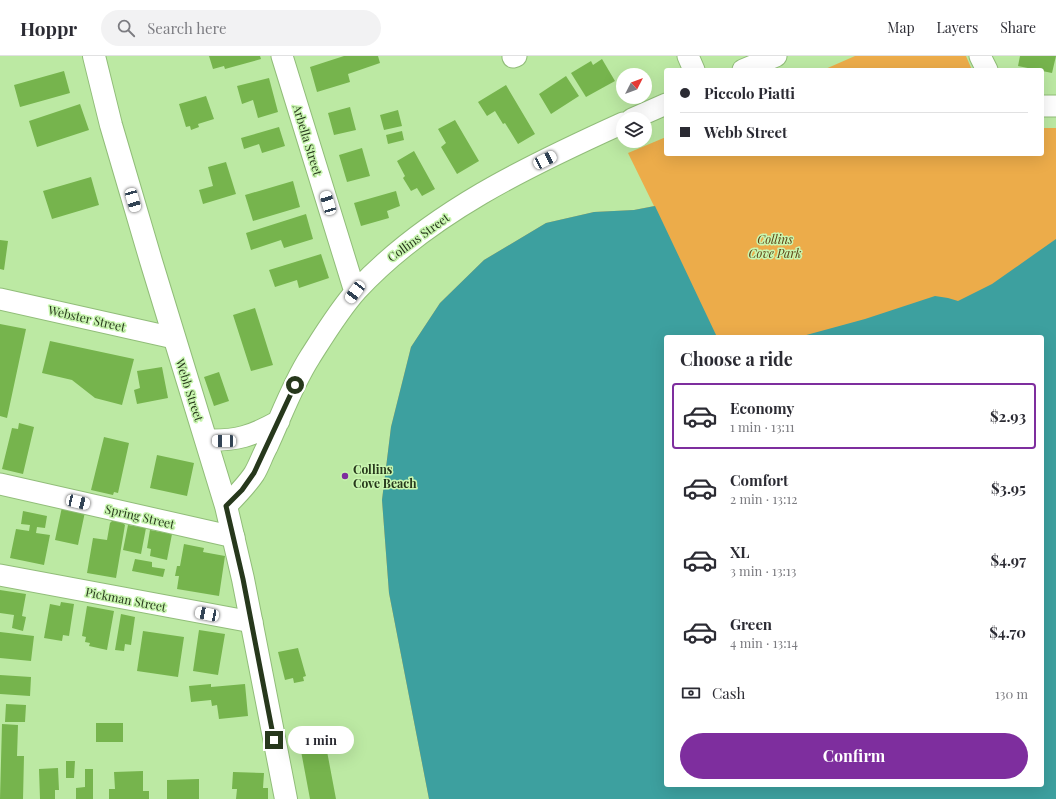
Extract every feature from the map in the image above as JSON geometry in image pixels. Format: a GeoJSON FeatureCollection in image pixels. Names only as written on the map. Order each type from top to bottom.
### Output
{"type":"FeatureCollection","features":[{"type":"Feature","properties":{"kind":"main road","name":"Webb Street"},"geometry":{"type":"LineString","coordinates":[[94,56],[111,125],[174,338],[226,506],[252,622],[286,799]]}},
{"type":"Feature","properties":{"kind":"street","name":"Arbella Street"},"geometry":{"type":"LineString","coordinates":[[282,56],[355,292]]}},
{"type":"Feature","properties":{"kind":"street"},"geometry":{"type":"LineString","coordinates":[[688,56],[693,68]]}},
{"type":"Feature","properties":{"kind":"street"},"geometry":{"type":"LineString","coordinates":[[748,68],[776,56]]}},
{"type":"Feature","properties":{"kind":"street"},"geometry":{"type":"LineString","coordinates":[[980,56],[985,68]]}},
{"type":"Feature","properties":{"kind":"street"},"geometry":{"type":"LineString","coordinates":[[648,112],[664,105]]}},
{"type":"Feature","properties":{"kind":"street"},"geometry":{"type":"LineString","coordinates":[[1044,106],[1056,106]]}},
{"type":"Feature","properties":{"kind":"street","name":"Collins Street"},"geometry":{"type":"LineString","coordinates":[[226,506],[242,490],[254,473],[279,421],[288,398],[309,358],[355,292],[384,262],[412,240],[476,197],[582,141],[616,126]]}},
{"type":"Feature","properties":{"kind":"street","name":"Webster Street"},"geometry":{"type":"LineString","coordinates":[[0,298],[174,338]]}},
{"type":"Feature","properties":{"kind":"street"},"geometry":{"type":"LineString","coordinates":[[206,440],[224,441],[242,438],[260,432],[279,421]]}},
{"type":"Feature","properties":{"kind":"street","name":"Spring Street"},"geometry":{"type":"LineString","coordinates":[[0,484],[234,537]]}},
{"type":"Feature","properties":{"kind":"street","name":"Pickman Street"},"geometry":{"type":"LineString","coordinates":[[0,575],[252,622]]}},
{"type":"Feature","properties":{"kind":"green space"},"geometry":{"type":"Polygon","coordinates":[[[855,56],[966,56],[971,68],[828,68],[855,56]]]}},
{"type":"Feature","properties":{"kind":"green space","name":"Collins Cove Park"},"geometry":{"type":"Polygon","coordinates":[[[1044,128],[1056,128],[1056,799],[429,799],[389,593],[382,500],[391,427],[411,347],[440,303],[484,260],[546,223],[594,212],[634,210],[654,206],[628,153],[640,148],[652,148],[652,143],[664,138],[664,156],[1044,156],[1044,128]]]}},
{"type":"Feature","properties":{"kind":"water"},"geometry":{"type":"Polygon","coordinates":[[[655,206],[716,335],[664,335],[664,787],[1044,787],[1044,335],[806,335],[865,319],[935,296],[958,301],[992,284],[1056,239],[1056,799],[429,799],[389,593],[382,500],[391,427],[411,347],[440,303],[484,260],[546,223],[594,212],[634,210],[655,206]]]}},
{"type":"Feature","properties":{"kind":"building"},"geometry":{"type":"Polygon","coordinates":[[[209,56],[260,56],[261,59],[225,69],[224,66],[213,69],[209,56]]]}},
{"type":"Feature","properties":{"kind":"building"},"geometry":{"type":"Polygon","coordinates":[[[344,56],[378,56],[380,63],[348,74],[350,82],[317,92],[310,67],[344,56]]]}},
{"type":"Feature","properties":{"kind":"building"},"geometry":{"type":"Polygon","coordinates":[[[1020,56],[1056,56],[1052,73],[1044,71],[1044,68],[1028,68],[1018,66],[1020,56]]]}},
{"type":"Feature","properties":{"kind":"building"},"geometry":{"type":"Polygon","coordinates":[[[602,59],[615,81],[586,97],[571,73],[591,61],[593,65],[602,59]]]}},
{"type":"Feature","properties":{"kind":"building"},"geometry":{"type":"Polygon","coordinates":[[[64,71],[70,93],[20,107],[14,85],[64,71]]]}},
{"type":"Feature","properties":{"kind":"building"},"geometry":{"type":"Polygon","coordinates":[[[566,76],[579,96],[551,114],[539,94],[566,76]]]}},
{"type":"Feature","properties":{"kind":"building"},"geometry":{"type":"Polygon","coordinates":[[[269,78],[278,112],[258,118],[253,100],[242,104],[237,86],[269,78]]]}},
{"type":"Feature","properties":{"kind":"building"},"geometry":{"type":"Polygon","coordinates":[[[506,85],[535,134],[518,144],[505,123],[503,124],[495,111],[487,116],[478,102],[506,85]]]}},
{"type":"Feature","properties":{"kind":"building"},"geometry":{"type":"Polygon","coordinates":[[[206,96],[214,119],[198,124],[199,127],[191,130],[190,126],[186,127],[179,104],[206,96]]]}},
{"type":"Feature","properties":{"kind":"building"},"geometry":{"type":"Polygon","coordinates":[[[80,104],[89,130],[37,147],[29,121],[80,104]]]}},
{"type":"Feature","properties":{"kind":"building"},"geometry":{"type":"Polygon","coordinates":[[[350,107],[356,130],[334,135],[328,113],[350,107]]]}},
{"type":"Feature","properties":{"kind":"building"},"geometry":{"type":"Polygon","coordinates":[[[398,110],[402,126],[384,130],[380,115],[398,110]]]}},
{"type":"Feature","properties":{"kind":"building"},"geometry":{"type":"Polygon","coordinates":[[[455,120],[479,161],[457,174],[441,147],[446,143],[438,129],[455,120]]]}},
{"type":"Feature","properties":{"kind":"building"},"geometry":{"type":"Polygon","coordinates":[[[279,127],[285,146],[262,153],[259,144],[244,149],[241,138],[279,127]]]}},
{"type":"Feature","properties":{"kind":"building"},"geometry":{"type":"Polygon","coordinates":[[[402,131],[404,140],[388,144],[386,135],[402,131]]]}},
{"type":"Feature","properties":{"kind":"building"},"geometry":{"type":"Polygon","coordinates":[[[362,148],[370,176],[347,182],[339,155],[362,148]]]}},
{"type":"Feature","properties":{"kind":"building"},"geometry":{"type":"Polygon","coordinates":[[[414,151],[435,189],[422,196],[417,188],[411,191],[403,178],[405,176],[397,161],[414,151]]]}},
{"type":"Feature","properties":{"kind":"building"},"geometry":{"type":"Polygon","coordinates":[[[226,162],[236,194],[203,204],[199,190],[213,186],[208,167],[226,162]]]}},
{"type":"Feature","properties":{"kind":"building"},"geometry":{"type":"Polygon","coordinates":[[[91,177],[99,205],[52,219],[43,191],[91,177]]]}},
{"type":"Feature","properties":{"kind":"building"},"geometry":{"type":"Polygon","coordinates":[[[293,181],[300,207],[253,221],[245,195],[293,181]]]}},
{"type":"Feature","properties":{"kind":"building"},"geometry":{"type":"Polygon","coordinates":[[[396,191],[400,206],[387,211],[389,218],[361,226],[354,203],[396,191]]]}},
{"type":"Feature","properties":{"kind":"building"},"geometry":{"type":"Polygon","coordinates":[[[306,214],[313,239],[284,248],[281,240],[251,250],[246,233],[306,214]]]}},
{"type":"Feature","properties":{"kind":"building"},"geometry":{"type":"Polygon","coordinates":[[[0,240],[8,241],[4,270],[0,269],[0,240]]]}},
{"type":"Feature","properties":{"kind":"building"},"geometry":{"type":"Polygon","coordinates":[[[321,254],[329,278],[299,288],[297,280],[275,287],[269,270],[321,254]]]}},
{"type":"Feature","properties":{"kind":"building"},"geometry":{"type":"Polygon","coordinates":[[[255,308],[273,365],[251,371],[233,315],[255,308]]]}},
{"type":"Feature","properties":{"kind":"building"},"geometry":{"type":"Polygon","coordinates":[[[0,324],[26,329],[7,418],[0,416],[0,324]]]}},
{"type":"Feature","properties":{"kind":"building"},"geometry":{"type":"Polygon","coordinates":[[[50,341],[134,359],[122,405],[95,398],[72,380],[42,373],[50,341]]]}},
{"type":"Feature","properties":{"kind":"building"},"geometry":{"type":"Polygon","coordinates":[[[162,367],[168,398],[137,404],[134,390],[140,388],[137,371],[162,367]]]}},
{"type":"Feature","properties":{"kind":"building"},"geometry":{"type":"Polygon","coordinates":[[[219,372],[229,401],[214,406],[204,377],[219,372]]]}},
{"type":"Feature","properties":{"kind":"building"},"geometry":{"type":"Polygon","coordinates":[[[19,423],[34,427],[23,474],[2,469],[12,428],[18,429],[19,423]]]}},
{"type":"Feature","properties":{"kind":"building"},"geometry":{"type":"Polygon","coordinates":[[[104,437],[129,443],[118,493],[114,492],[113,495],[91,490],[104,437]]]}},
{"type":"Feature","properties":{"kind":"building"},"geometry":{"type":"Polygon","coordinates":[[[157,455],[194,463],[187,496],[150,488],[157,455]]]}},
{"type":"Feature","properties":{"kind":"building"},"geometry":{"type":"Polygon","coordinates":[[[62,507],[85,512],[78,545],[55,540],[62,507]]]}},
{"type":"Feature","properties":{"kind":"building"},"geometry":{"type":"Polygon","coordinates":[[[23,511],[47,516],[45,528],[37,527],[36,533],[50,535],[44,565],[10,558],[16,529],[29,531],[30,525],[21,524],[23,511]]]}},
{"type":"Feature","properties":{"kind":"building"},"geometry":{"type":"Polygon","coordinates":[[[114,519],[120,520],[125,525],[116,578],[87,573],[93,538],[107,540],[110,523],[114,519]]]}},
{"type":"Feature","properties":{"kind":"building"},"geometry":{"type":"Polygon","coordinates":[[[128,525],[146,528],[141,554],[123,550],[128,525]]]}},
{"type":"Feature","properties":{"kind":"building"},"geometry":{"type":"Polygon","coordinates":[[[150,530],[172,534],[167,560],[150,556],[151,549],[147,548],[150,530]]]}},
{"type":"Feature","properties":{"kind":"building"},"geometry":{"type":"Polygon","coordinates":[[[184,544],[204,548],[203,552],[225,556],[219,596],[177,589],[179,576],[175,576],[177,566],[180,566],[184,544]]]}},
{"type":"Feature","properties":{"kind":"building"},"geometry":{"type":"Polygon","coordinates":[[[135,559],[152,562],[152,567],[165,569],[163,577],[132,571],[135,559]]]}},
{"type":"Feature","properties":{"kind":"building"},"geometry":{"type":"Polygon","coordinates":[[[0,590],[26,594],[22,616],[26,617],[23,631],[12,628],[14,615],[0,613],[0,590]]]}},
{"type":"Feature","properties":{"kind":"building"},"geometry":{"type":"Polygon","coordinates":[[[61,602],[74,604],[69,636],[63,635],[62,641],[44,638],[50,604],[60,606],[61,602]]]}},
{"type":"Feature","properties":{"kind":"building"},"geometry":{"type":"Polygon","coordinates":[[[87,606],[114,611],[107,650],[89,646],[90,643],[85,642],[86,637],[82,636],[87,606]]]}},
{"type":"Feature","properties":{"kind":"building"},"geometry":{"type":"Polygon","coordinates":[[[121,614],[135,617],[131,645],[125,644],[124,651],[115,650],[121,614]]]}},
{"type":"Feature","properties":{"kind":"building"},"geometry":{"type":"Polygon","coordinates":[[[199,630],[225,634],[218,675],[193,671],[199,630]]]}},
{"type":"Feature","properties":{"kind":"building"},"geometry":{"type":"Polygon","coordinates":[[[143,631],[184,637],[178,677],[137,671],[143,631]]]}},
{"type":"Feature","properties":{"kind":"building"},"geometry":{"type":"Polygon","coordinates":[[[0,632],[34,636],[31,661],[0,658],[0,632]]]}},
{"type":"Feature","properties":{"kind":"building"},"geometry":{"type":"Polygon","coordinates":[[[298,648],[306,676],[303,677],[304,681],[294,683],[293,678],[285,680],[278,652],[298,648]]]}},
{"type":"Feature","properties":{"kind":"building"},"geometry":{"type":"Polygon","coordinates":[[[0,675],[31,677],[30,696],[0,694],[0,675]]]}},
{"type":"Feature","properties":{"kind":"building"},"geometry":{"type":"Polygon","coordinates":[[[211,684],[211,687],[245,684],[248,716],[219,719],[217,705],[212,706],[211,700],[191,702],[189,686],[211,684]]]}},
{"type":"Feature","properties":{"kind":"building"},"geometry":{"type":"Polygon","coordinates":[[[6,704],[26,705],[25,722],[5,722],[6,704]]]}},
{"type":"Feature","properties":{"kind":"building"},"geometry":{"type":"Polygon","coordinates":[[[96,723],[123,723],[123,742],[96,742],[96,723]]]}},
{"type":"Feature","properties":{"kind":"building"},"geometry":{"type":"Polygon","coordinates":[[[2,724],[18,725],[17,756],[24,756],[23,799],[0,799],[2,724]]]}},
{"type":"Feature","properties":{"kind":"building"},"geometry":{"type":"Polygon","coordinates":[[[323,730],[336,799],[310,799],[298,735],[323,730]]]}},
{"type":"Feature","properties":{"kind":"building"},"geometry":{"type":"Polygon","coordinates":[[[66,761],[75,761],[74,778],[66,778],[66,761]]]}},
{"type":"Feature","properties":{"kind":"building"},"geometry":{"type":"Polygon","coordinates":[[[58,768],[59,790],[55,790],[55,799],[40,799],[39,769],[58,768]]]}},
{"type":"Feature","properties":{"kind":"building"},"geometry":{"type":"Polygon","coordinates":[[[85,769],[93,769],[93,799],[76,799],[76,788],[85,787],[85,769]]]}},
{"type":"Feature","properties":{"kind":"building"},"geometry":{"type":"Polygon","coordinates":[[[143,771],[143,791],[149,791],[149,799],[109,799],[109,789],[115,789],[114,772],[143,771]]]}},
{"type":"Feature","properties":{"kind":"building"},"geometry":{"type":"Polygon","coordinates":[[[233,772],[264,773],[263,788],[268,788],[268,799],[236,799],[237,789],[232,789],[233,772]]]}},
{"type":"Feature","properties":{"kind":"building"},"geometry":{"type":"Polygon","coordinates":[[[199,779],[199,799],[167,799],[167,780],[199,779]]]}},
{"type":"Feature","properties":{"kind":"place","name":"Collins Cove Beach"},"geometry":{"type":"Point","coordinates":[345,476]}},
{"type":"Feature","properties":{"kind":"route"},"geometry":{"type":"LineString","coordinates":[[274,740],[255,637],[226,506],[242,490],[254,473],[295,385]]}}]}
